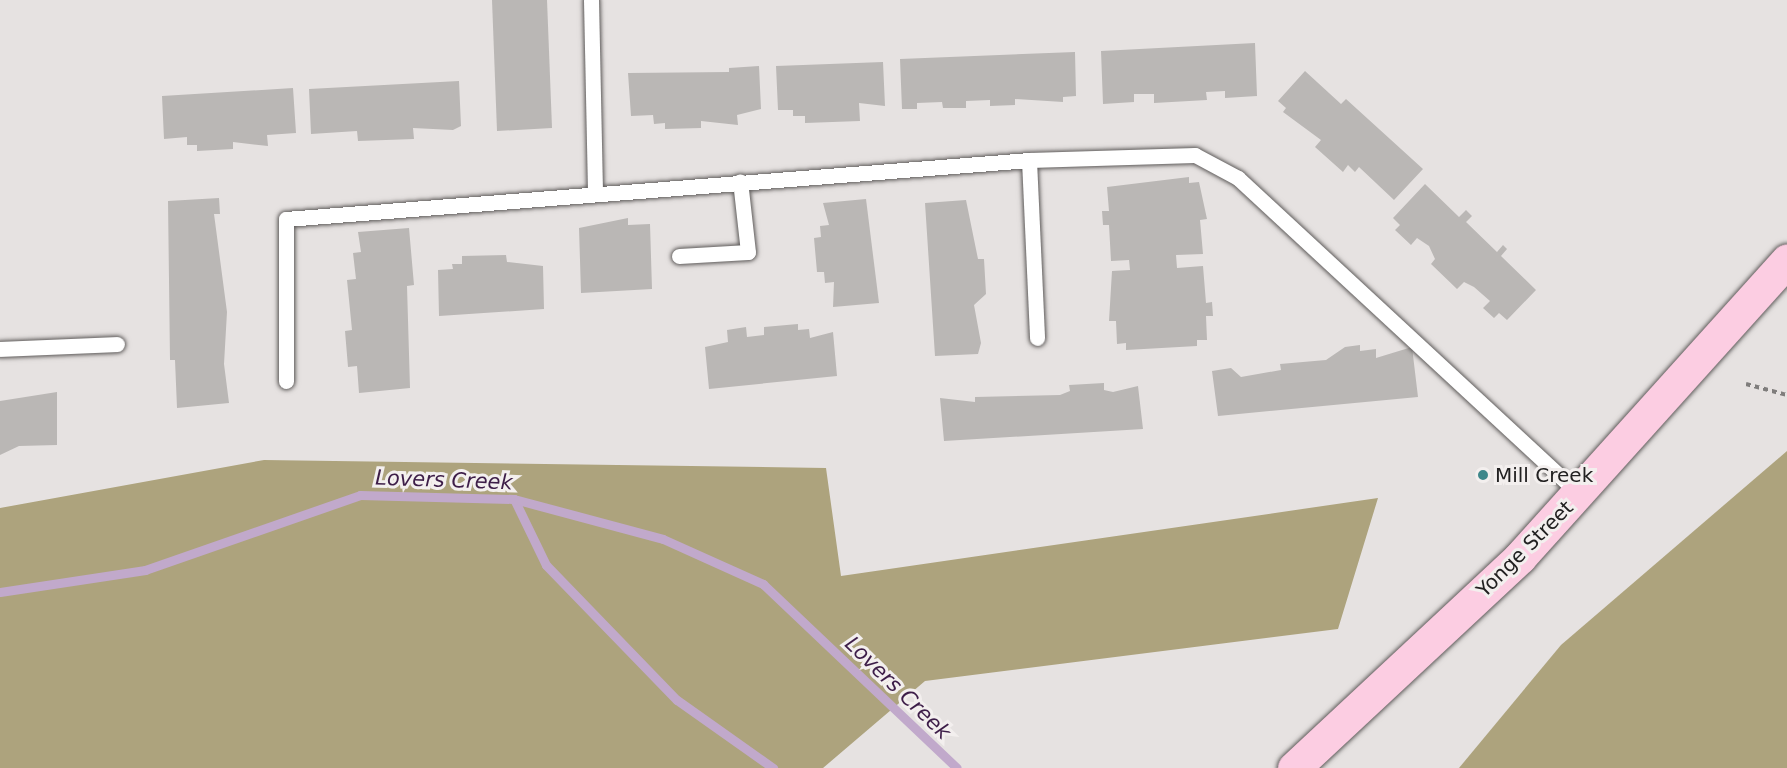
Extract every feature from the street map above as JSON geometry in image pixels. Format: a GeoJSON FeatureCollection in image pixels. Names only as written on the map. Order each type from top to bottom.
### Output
{"type":"FeatureCollection","features":[{"type":"Feature","properties":{"kind":"main road","name":"Yonge Street"},"geometry":{"type":"LineString","coordinates":[[1294,768],[1580,495],[1787,260]]}},
{"type":"Feature","properties":{"kind":"lane"},"geometry":{"type":"LineString","coordinates":[[591,0],[594,192]]}},
{"type":"Feature","properties":{"kind":"lane"},"geometry":{"type":"LineString","coordinates":[[286,381],[286,219],[594,192],[1029,160],[1195,155],[1238,178],[1580,495]]}},
{"type":"Feature","properties":{"kind":"lane"},"geometry":{"type":"LineString","coordinates":[[1029,160],[1037,338]]}},
{"type":"Feature","properties":{"kind":"lane"},"geometry":{"type":"LineString","coordinates":[[679,256],[748,252],[741,182]]}},
{"type":"Feature","properties":{"kind":"lane"},"geometry":{"type":"LineString","coordinates":[[0,349],[117,344]]}},
{"type":"Feature","properties":{"kind":"path"},"geometry":{"type":"LineString","coordinates":[[1746,384],[1787,395]]}},
{"type":"Feature","properties":{"kind":"shaded area"},"geometry":{"type":"Polygon","coordinates":[[[1787,451],[1787,768],[1459,768],[1561,645],[1787,451]]]}},
{"type":"Feature","properties":{"kind":"shaded area"},"geometry":{"type":"Polygon","coordinates":[[[264,460],[826,468],[841,576],[1378,498],[1338,629],[925,681],[823,768],[0,768],[0,508],[264,460]]]}},
{"type":"Feature","properties":{"kind":"building"},"geometry":{"type":"Polygon","coordinates":[[[492,0],[547,0],[552,128],[497,131],[492,0]]]}},
{"type":"Feature","properties":{"kind":"building"},"geometry":{"type":"Polygon","coordinates":[[[1255,43],[1257,96],[1225,98],[1225,91],[1206,92],[1207,100],[1154,103],[1154,94],[1134,94],[1134,102],[1103,104],[1101,51],[1255,43]]]}},
{"type":"Feature","properties":{"kind":"building"},"geometry":{"type":"Polygon","coordinates":[[[1075,52],[1076,96],[1063,97],[1063,102],[1015,99],[1015,105],[990,106],[990,100],[966,101],[966,108],[943,108],[942,102],[917,103],[917,109],[902,109],[900,59],[1075,52]]]}},
{"type":"Feature","properties":{"kind":"building"},"geometry":{"type":"Polygon","coordinates":[[[883,62],[885,106],[859,103],[860,121],[805,123],[805,116],[793,116],[793,110],[778,110],[776,66],[883,62]]]}},
{"type":"Feature","properties":{"kind":"building"},"geometry":{"type":"Polygon","coordinates":[[[759,66],[761,109],[737,115],[738,125],[701,121],[701,128],[665,129],[665,123],[654,124],[653,115],[631,116],[628,73],[729,72],[729,68],[759,66]]]}},
{"type":"Feature","properties":{"kind":"building"},"geometry":{"type":"Polygon","coordinates":[[[1305,71],[1341,104],[1346,99],[1423,169],[1394,200],[1359,167],[1355,172],[1348,165],[1343,172],[1315,147],[1321,140],[1283,112],[1286,108],[1278,101],[1305,71]]]}},
{"type":"Feature","properties":{"kind":"building"},"geometry":{"type":"Polygon","coordinates":[[[459,81],[461,126],[453,130],[413,128],[414,139],[358,141],[357,131],[311,134],[309,89],[459,81]]]}},
{"type":"Feature","properties":{"kind":"building"},"geometry":{"type":"Polygon","coordinates":[[[293,88],[296,133],[267,135],[268,146],[233,142],[233,149],[197,151],[197,145],[187,145],[187,137],[164,139],[162,96],[293,88]]]}},
{"type":"Feature","properties":{"kind":"building"},"geometry":{"type":"Polygon","coordinates":[[[1189,177],[1189,183],[1199,182],[1207,219],[1200,220],[1203,254],[1176,255],[1177,268],[1203,266],[1206,303],[1212,302],[1213,316],[1206,316],[1207,340],[1197,340],[1197,346],[1126,350],[1126,343],[1117,344],[1116,321],[1109,321],[1112,271],[1130,270],[1129,260],[1111,261],[1109,225],[1103,225],[1102,211],[1109,211],[1107,187],[1189,177]]]}},
{"type":"Feature","properties":{"kind":"building"},"geometry":{"type":"Polygon","coordinates":[[[1425,184],[1459,217],[1466,210],[1472,216],[1466,222],[1497,252],[1503,245],[1507,249],[1501,256],[1536,290],[1507,320],[1499,313],[1494,318],[1483,308],[1490,301],[1474,287],[1464,282],[1457,289],[1431,264],[1435,259],[1429,246],[1417,238],[1411,245],[1395,230],[1400,225],[1393,218],[1425,184]]]}},
{"type":"Feature","properties":{"kind":"building"},"geometry":{"type":"Polygon","coordinates":[[[219,198],[220,214],[214,214],[227,312],[224,364],[229,403],[177,408],[175,360],[170,360],[168,201],[219,198]]]}},
{"type":"Feature","properties":{"kind":"building"},"geometry":{"type":"Polygon","coordinates":[[[866,199],[879,303],[833,307],[834,282],[825,283],[824,272],[817,272],[814,238],[821,237],[820,226],[829,225],[823,203],[866,199]]]}},
{"type":"Feature","properties":{"kind":"building"},"geometry":{"type":"Polygon","coordinates":[[[966,200],[978,259],[984,259],[986,294],[974,305],[981,343],[978,354],[935,356],[925,203],[966,200]]]}},
{"type":"Feature","properties":{"kind":"building"},"geometry":{"type":"Polygon","coordinates":[[[628,218],[628,225],[650,224],[652,289],[581,293],[579,228],[628,218]]]}},
{"type":"Feature","properties":{"kind":"building"},"geometry":{"type":"Polygon","coordinates":[[[409,228],[414,285],[407,286],[410,388],[359,393],[357,366],[348,367],[345,331],[352,330],[347,280],[356,279],[353,253],[361,252],[358,232],[409,228]]]}},
{"type":"Feature","properties":{"kind":"building"},"geometry":{"type":"Polygon","coordinates":[[[506,255],[507,262],[543,266],[544,309],[439,316],[438,270],[453,269],[452,264],[462,264],[462,256],[506,255]]]}},
{"type":"Feature","properties":{"kind":"building"},"geometry":{"type":"Polygon","coordinates":[[[798,324],[798,330],[809,329],[810,338],[833,332],[837,376],[709,389],[705,347],[728,342],[727,330],[746,327],[747,337],[764,335],[764,327],[798,324]]]}},
{"type":"Feature","properties":{"kind":"building"},"geometry":{"type":"Polygon","coordinates":[[[1360,345],[1360,351],[1376,349],[1376,358],[1412,347],[1418,397],[1218,416],[1212,371],[1231,368],[1241,377],[1281,370],[1280,364],[1326,360],[1345,347],[1360,345]]]}},
{"type":"Feature","properties":{"kind":"building"},"geometry":{"type":"Polygon","coordinates":[[[1104,383],[1104,390],[1113,392],[1138,386],[1143,429],[944,441],[940,398],[975,402],[975,397],[1060,395],[1070,391],[1069,385],[1104,383]]]}},
{"type":"Feature","properties":{"kind":"building"},"geometry":{"type":"Polygon","coordinates":[[[57,392],[57,445],[19,446],[0,455],[0,401],[57,392]]]}},
{"type":"Feature","properties":{"kind":"waterway","name":"Lovers Creek"},"geometry":{"type":"LineString","coordinates":[[0,592],[145,570],[360,495],[514,499],[663,539],[763,584],[957,768]]}},
{"type":"Feature","properties":{"kind":"waterway"},"geometry":{"type":"LineString","coordinates":[[514,499],[546,565],[677,700],[773,768]]}},
{"type":"Feature","properties":{"kind":"place","name":"Mill Creek"},"geometry":{"type":"Point","coordinates":[1483,475]}}]}
